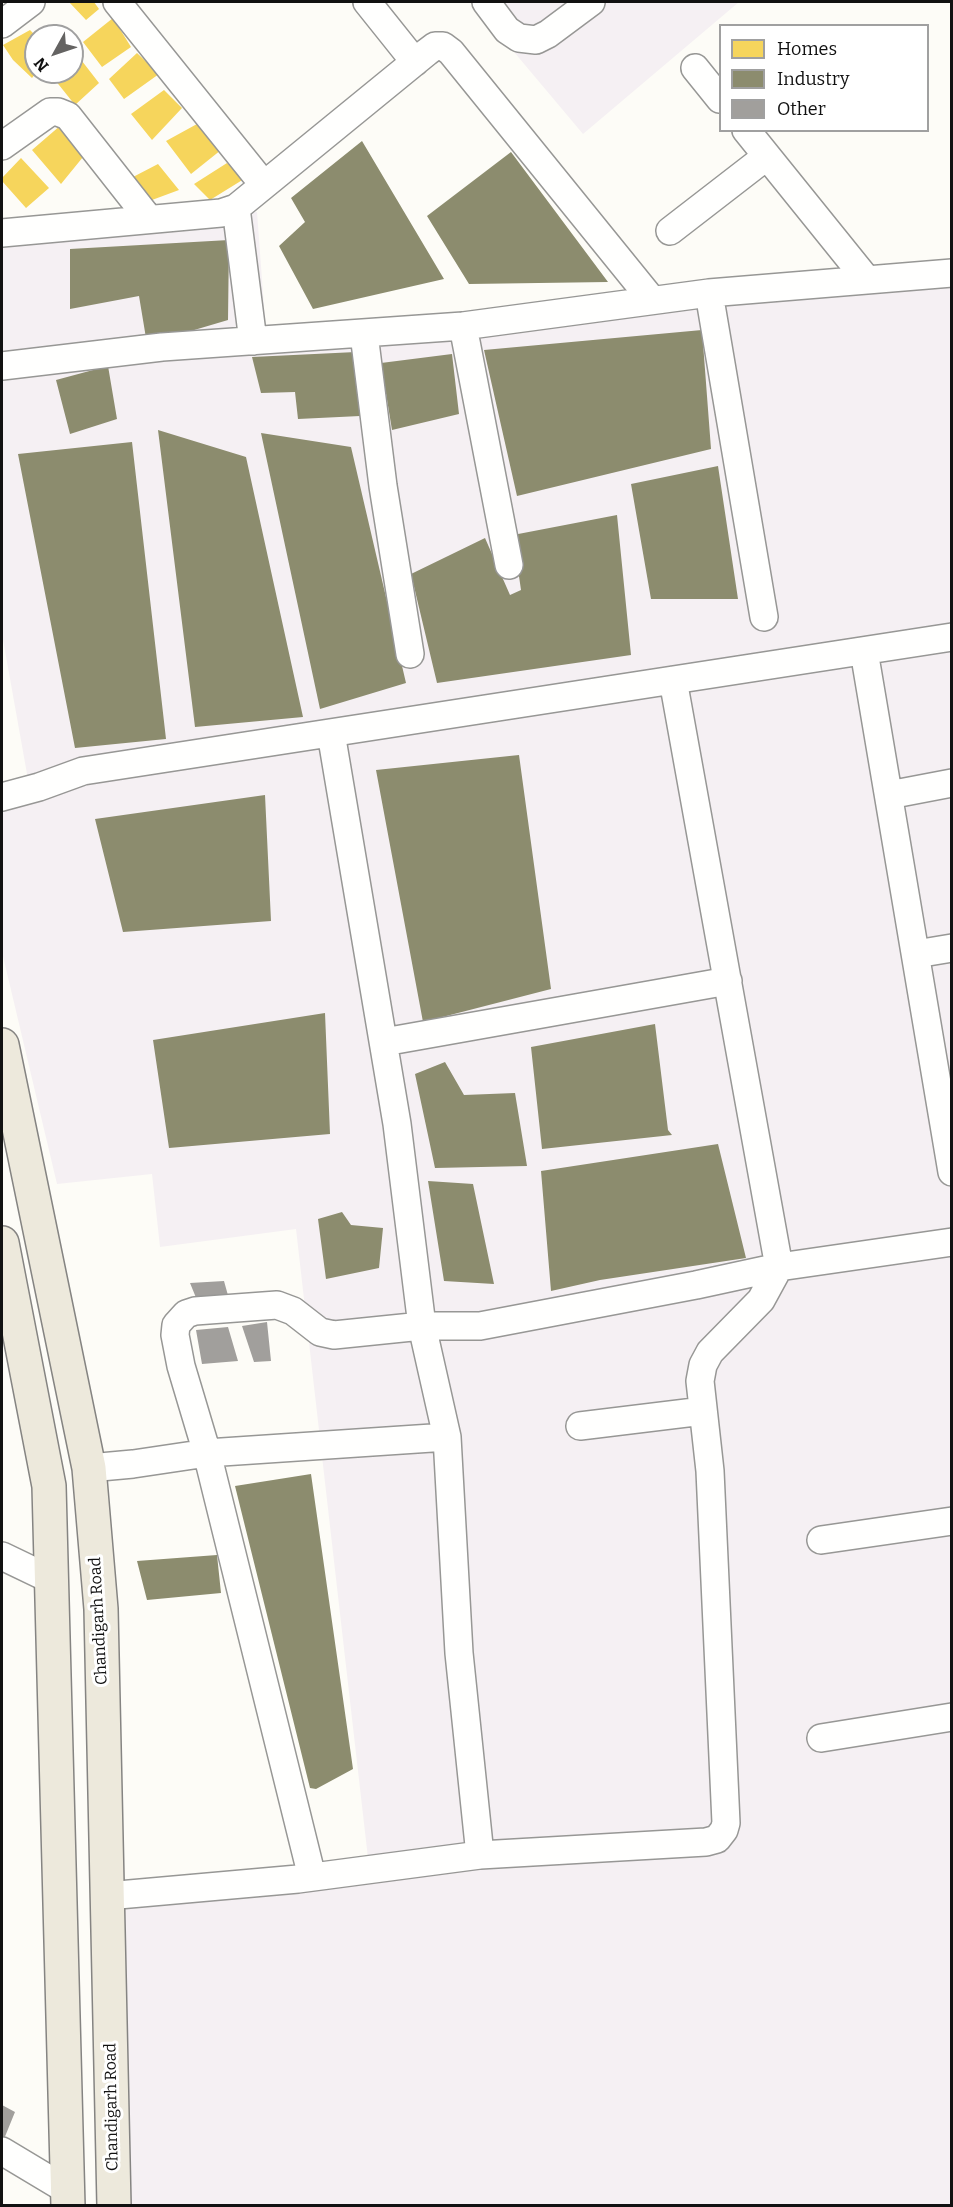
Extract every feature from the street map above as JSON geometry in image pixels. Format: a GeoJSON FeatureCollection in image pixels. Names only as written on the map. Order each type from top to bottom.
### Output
{"type":"FeatureCollection","features":[{"type":"Feature","properties":{"kind":"main road","name":"Chandigarh Road"},"geometry":{"type":"LineString","coordinates":[[2,1045],[88,1468],[101,1609],[114,2205]]}},
{"type":"Feature","properties":{"kind":"main road"},"geometry":{"type":"LineString","coordinates":[[2,1244],[49,1486],[68,2198]]}},
{"type":"Feature","properties":{"kind":"street"},"geometry":{"type":"LineString","coordinates":[[2,24],[31,2]]}},
{"type":"Feature","properties":{"kind":"street"},"geometry":{"type":"LineString","coordinates":[[117,2],[264,185]]}},
{"type":"Feature","properties":{"kind":"street"},"geometry":{"type":"LineString","coordinates":[[367,2],[415,62]]}},
{"type":"Feature","properties":{"kind":"street"},"geometry":{"type":"LineString","coordinates":[[486,2],[507,30],[519,38],[536,40],[548,34],[591,2]]}},
{"type":"Feature","properties":{"kind":"street"},"geometry":{"type":"LineString","coordinates":[[2,233],[221,213],[236,208],[435,46],[442,46],[451,52],[652,300]]}},
{"type":"Feature","properties":{"kind":"street"},"geometry":{"type":"LineString","coordinates":[[695,68],[719,98]]}},
{"type":"Feature","properties":{"kind":"street"},"geometry":{"type":"LineString","coordinates":[[2,146],[50,112],[68,116],[149,219]]}},
{"type":"Feature","properties":{"kind":"street"},"geometry":{"type":"LineString","coordinates":[[748,132],[867,280]]}},
{"type":"Feature","properties":{"kind":"street"},"geometry":{"type":"LineString","coordinates":[[670,231],[767,156]]}},
{"type":"Feature","properties":{"kind":"street"},"geometry":{"type":"LineString","coordinates":[[236,208],[253,341]]}},
{"type":"Feature","properties":{"kind":"street"},"geometry":{"type":"LineString","coordinates":[[2,366],[162,347],[463,326],[709,293],[951,273]]}},
{"type":"Feature","properties":{"kind":"street"},"geometry":{"type":"LineString","coordinates":[[709,293],[764,617]]}},
{"type":"Feature","properties":{"kind":"street"},"geometry":{"type":"LineString","coordinates":[[463,326],[508,565]]}},
{"type":"Feature","properties":{"kind":"street"},"geometry":{"type":"LineString","coordinates":[[364,334],[383,486],[410,654]]}},
{"type":"Feature","properties":{"kind":"street"},"geometry":{"type":"LineString","coordinates":[[2,797],[83,771],[951,638]]}},
{"type":"Feature","properties":{"kind":"street"},"geometry":{"type":"LineString","coordinates":[[864,651],[916,954],[947,1116],[951,1172]]}},
{"type":"Feature","properties":{"kind":"street"},"geometry":{"type":"LineString","coordinates":[[107,1896],[312,1877],[480,1855],[706,1842],[722,1835],[726,1823],[710,1471],[700,1381],[703,1365],[710,1352],[761,1300],[779,1267],[674,680]]}},
{"type":"Feature","properties":{"kind":"street"},"geometry":{"type":"LineString","coordinates":[[331,733],[397,1124],[422,1326],[447,1437],[459,1653],[480,1855]]}},
{"type":"Feature","properties":{"kind":"street"},"geometry":{"type":"LineString","coordinates":[[889,795],[951,783]]}},
{"type":"Feature","properties":{"kind":"street"},"geometry":{"type":"LineString","coordinates":[[916,954],[951,948]]}},
{"type":"Feature","properties":{"kind":"street"},"geometry":{"type":"LineString","coordinates":[[384,1042],[728,981]]}},
{"type":"Feature","properties":{"kind":"street"},"geometry":{"type":"LineString","coordinates":[[312,1877],[207,1453],[181,1366],[175,1335],[176,1324],[186,1314],[195,1311],[277,1305],[292,1311],[320,1332],[334,1335],[422,1326],[480,1326],[779,1267],[951,1242]]}},
{"type":"Feature","properties":{"kind":"street"},"geometry":{"type":"LineString","coordinates":[[580,1426],[703,1411]]}},
{"type":"Feature","properties":{"kind":"street"},"geometry":{"type":"LineString","coordinates":[[88,1468],[207,1453],[447,1437]]}},
{"type":"Feature","properties":{"kind":"street"},"geometry":{"type":"LineString","coordinates":[[821,1540],[951,1521]]}},
{"type":"Feature","properties":{"kind":"street"},"geometry":{"type":"LineString","coordinates":[[2,1556],[52,1580]]}},
{"type":"Feature","properties":{"kind":"street"},"geometry":{"type":"LineString","coordinates":[[821,1738],[951,1717]]}},
{"type":"Feature","properties":{"kind":"street"},"geometry":{"type":"LineString","coordinates":[[2,2151],[68,2198]]}},
{"type":"Feature","properties":{"kind":"shaded area"},"geometry":{"type":"Polygon","coordinates":[[[472,2],[739,2],[583,134],[472,2]]]}},
{"type":"Feature","properties":{"kind":"shaded area"},"geometry":{"type":"Polygon","coordinates":[[[257,212],[266,334],[951,280],[951,2205],[122,2205],[120,1892],[369,1867],[296,1229],[160,1247],[152,1174],[57,1184],[2,952],[2,796],[29,785],[2,634],[2,241],[257,212]]]}},
{"type":"Feature","properties":{"kind":"building: Homes"},"geometry":{"type":"Polygon","coordinates":[[[69,2],[94,2],[99,9],[86,20],[69,2]]]}},
{"type":"Feature","properties":{"kind":"building: Homes"},"geometry":{"type":"Polygon","coordinates":[[[113,18],[131,47],[102,67],[84,41],[113,18]]]}},
{"type":"Feature","properties":{"kind":"building: Homes"},"geometry":{"type":"Polygon","coordinates":[[[24,33],[24,70],[13,60],[3,45],[24,33]]]}},
{"type":"Feature","properties":{"kind":"building: Homes"},"geometry":{"type":"Polygon","coordinates":[[[137,53],[159,74],[124,99],[109,79],[137,53]]]}},
{"type":"Feature","properties":{"kind":"building: Homes"},"geometry":{"type":"Polygon","coordinates":[[[84,64],[99,83],[75,105],[58,84],[84,84],[84,64]]]}},
{"type":"Feature","properties":{"kind":"building: Homes"},"geometry":{"type":"Polygon","coordinates":[[[164,90],[182,108],[152,140],[131,114],[164,90]]]}},
{"type":"Feature","properties":{"kind":"building: Homes"},"geometry":{"type":"Polygon","coordinates":[[[197,124],[221,150],[191,174],[166,141],[197,124]]]}},
{"type":"Feature","properties":{"kind":"building: Homes"},"geometry":{"type":"Polygon","coordinates":[[[61,125],[83,157],[61,184],[32,150],[61,125]]]}},
{"type":"Feature","properties":{"kind":"building: Homes"},"geometry":{"type":"Polygon","coordinates":[[[21,158],[49,188],[26,208],[2,181],[2,178],[21,158]]]}},
{"type":"Feature","properties":{"kind":"building: Homes"},"geometry":{"type":"Polygon","coordinates":[[[227,163],[244,179],[210,200],[194,184],[227,163]]]}},
{"type":"Feature","properties":{"kind":"building: Homes"},"geometry":{"type":"Polygon","coordinates":[[[158,164],[179,190],[152,200],[133,177],[158,164]]]}},
{"type":"Feature","properties":{"kind":"building: Industry"},"geometry":{"type":"Polygon","coordinates":[[[362,141],[444,279],[313,309],[279,246],[305,222],[291,198],[362,141]]]}},
{"type":"Feature","properties":{"kind":"building: Industry"},"geometry":{"type":"Polygon","coordinates":[[[511,152],[608,282],[469,284],[427,216],[511,152]]]}},
{"type":"Feature","properties":{"kind":"building: Industry"},"geometry":{"type":"Polygon","coordinates":[[[229,240],[228,320],[147,344],[139,296],[70,309],[70,249],[229,240]]]}},
{"type":"Feature","properties":{"kind":"building: Industry"},"geometry":{"type":"Polygon","coordinates":[[[702,330],[711,449],[517,496],[484,350],[702,330]]]}},
{"type":"Feature","properties":{"kind":"building: Industry"},"geometry":{"type":"Polygon","coordinates":[[[356,352],[360,416],[298,419],[295,392],[261,393],[252,357],[356,352]]]}},
{"type":"Feature","properties":{"kind":"building: Industry"},"geometry":{"type":"Polygon","coordinates":[[[452,354],[459,414],[392,430],[381,363],[452,354]]]}},
{"type":"Feature","properties":{"kind":"building: Industry"},"geometry":{"type":"Polygon","coordinates":[[[108,366],[117,419],[70,434],[56,380],[108,366]]]}},
{"type":"Feature","properties":{"kind":"building: Industry"},"geometry":{"type":"Polygon","coordinates":[[[158,430],[246,457],[303,717],[195,727],[158,430]]]}},
{"type":"Feature","properties":{"kind":"building: Industry"},"geometry":{"type":"Polygon","coordinates":[[[261,433],[351,447],[406,683],[320,709],[261,433]]]}},
{"type":"Feature","properties":{"kind":"building: Industry"},"geometry":{"type":"Polygon","coordinates":[[[132,442],[166,739],[75,748],[18,454],[132,442]]]}},
{"type":"Feature","properties":{"kind":"building: Industry"},"geometry":{"type":"Polygon","coordinates":[[[718,466],[738,599],[651,599],[631,484],[718,466]]]}},
{"type":"Feature","properties":{"kind":"building: Industry"},"geometry":{"type":"Polygon","coordinates":[[[617,515],[631,655],[437,683],[411,574],[485,538],[510,595],[521,590],[513,535],[617,515]]]}},
{"type":"Feature","properties":{"kind":"building: Industry"},"geometry":{"type":"Polygon","coordinates":[[[519,755],[551,989],[423,1022],[376,770],[519,755]]]}},
{"type":"Feature","properties":{"kind":"building: Industry"},"geometry":{"type":"Polygon","coordinates":[[[265,795],[271,921],[123,932],[95,819],[265,795]]]}},
{"type":"Feature","properties":{"kind":"building: Industry"},"geometry":{"type":"Polygon","coordinates":[[[325,1013],[330,1134],[169,1148],[153,1040],[325,1013]]]}},
{"type":"Feature","properties":{"kind":"building: Industry"},"geometry":{"type":"Polygon","coordinates":[[[655,1024],[668,1130],[672,1135],[542,1149],[531,1047],[655,1024]]]}},
{"type":"Feature","properties":{"kind":"building: Industry"},"geometry":{"type":"Polygon","coordinates":[[[445,1062],[464,1095],[515,1093],[527,1166],[435,1168],[415,1074],[445,1062]]]}},
{"type":"Feature","properties":{"kind":"building: Industry"},"geometry":{"type":"Polygon","coordinates":[[[718,1144],[746,1258],[600,1280],[551,1291],[541,1171],[718,1144]]]}},
{"type":"Feature","properties":{"kind":"building: Industry"},"geometry":{"type":"Polygon","coordinates":[[[428,1181],[473,1184],[494,1284],[444,1281],[428,1181]]]}},
{"type":"Feature","properties":{"kind":"building: Industry"},"geometry":{"type":"Polygon","coordinates":[[[342,1212],[351,1225],[383,1228],[379,1268],[326,1279],[318,1219],[342,1212]]]}},
{"type":"Feature","properties":{"kind":"building: Industry"},"geometry":{"type":"Polygon","coordinates":[[[311,1474],[353,1769],[316,1789],[310,1788],[235,1486],[311,1474]]]}},
{"type":"Feature","properties":{"kind":"building: Industry"},"geometry":{"type":"Polygon","coordinates":[[[217,1555],[221,1593],[147,1600],[137,1561],[217,1555]]]}},
{"type":"Feature","properties":{"kind":"building: Other"},"geometry":{"type":"Polygon","coordinates":[[[224,1281],[229,1299],[199,1305],[190,1283],[224,1281]]]}},
{"type":"Feature","properties":{"kind":"building: Other"},"geometry":{"type":"Polygon","coordinates":[[[267,1322],[271,1361],[254,1362],[242,1326],[267,1322]]]}},
{"type":"Feature","properties":{"kind":"building: Other"},"geometry":{"type":"Polygon","coordinates":[[[228,1327],[238,1361],[202,1364],[196,1330],[228,1327]]]}},
{"type":"Feature","properties":{"kind":"building: Other"},"geometry":{"type":"Polygon","coordinates":[[[2,2105],[15,2112],[4,2139],[2,2138],[2,2105]]]}}]}
